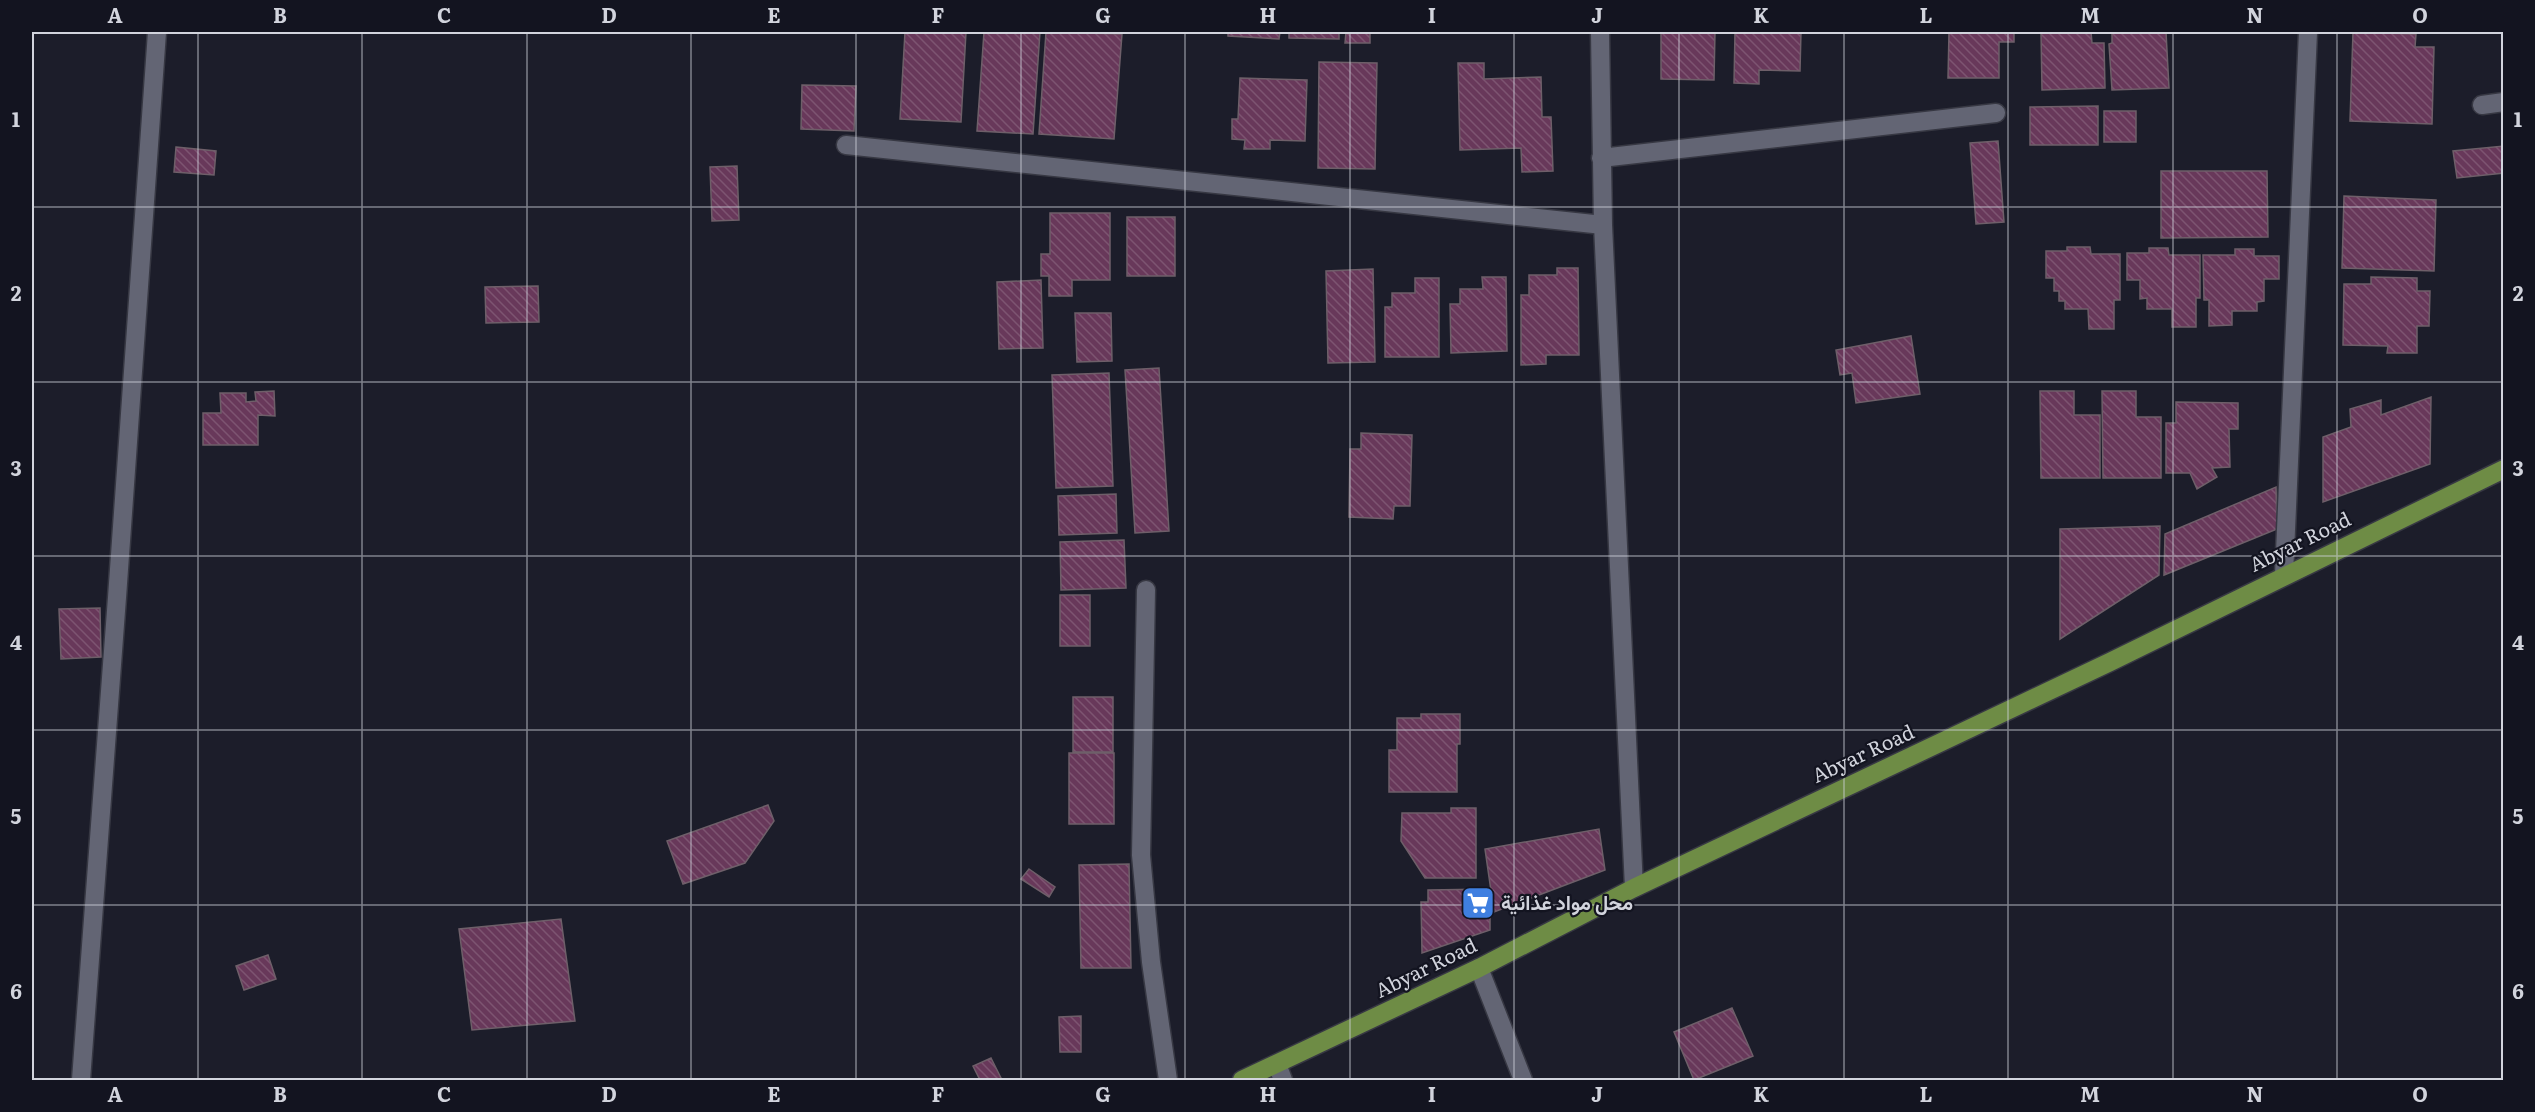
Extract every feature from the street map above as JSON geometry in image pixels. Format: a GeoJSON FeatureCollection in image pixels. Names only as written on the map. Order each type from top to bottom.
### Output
{"type":"FeatureCollection","features":[{"type":"Feature","properties":{"kind":"main road","name":"Abyar Road"},"geometry":{"type":"LineString","coordinates":[[1242,1080],[1280,1072],[1634,888],[2110,662],[2504,469]]}},
{"type":"Feature","properties":{"kind":"street"},"geometry":{"type":"LineString","coordinates":[[81,1080],[109,684],[139,316],[158,32]]}},
{"type":"Feature","properties":{"kind":"street"},"geometry":{"type":"LineString","coordinates":[[1600,32],[1603,225],[1634,888]]}},
{"type":"Feature","properties":{"kind":"street"},"geometry":{"type":"LineString","coordinates":[[2284,575],[2308,32]]}},
{"type":"Feature","properties":{"kind":"street"},"geometry":{"type":"LineString","coordinates":[[2482,105],[2504,102]]}},
{"type":"Feature","properties":{"kind":"street"},"geometry":{"type":"LineString","coordinates":[[1601,158],[1996,112]]}},
{"type":"Feature","properties":{"kind":"street"},"geometry":{"type":"LineString","coordinates":[[846,146],[1603,225]]}},
{"type":"Feature","properties":{"kind":"street"},"geometry":{"type":"LineString","coordinates":[[1146,590],[1141,855],[1151,962],[1168,1080]]}},
{"type":"Feature","properties":{"kind":"street"},"geometry":{"type":"LineString","coordinates":[[1479,968],[1523,1080]]}},
{"type":"Feature","properties":{"kind":"building"},"geometry":{"type":"Polygon","coordinates":[[[905,32],[966,32],[961,122],[900,119],[905,32]]]}},
{"type":"Feature","properties":{"kind":"building"},"geometry":{"type":"Polygon","coordinates":[[[984,32],[1040,32],[1033,134],[977,131],[984,32]]]}},
{"type":"Feature","properties":{"kind":"building"},"geometry":{"type":"Polygon","coordinates":[[[1046,32],[1122,34],[1114,139],[1039,134],[1046,32]]]}},
{"type":"Feature","properties":{"kind":"building"},"geometry":{"type":"Polygon","coordinates":[[[1228,32],[1280,32],[1279,39],[1228,36],[1228,32]]]}},
{"type":"Feature","properties":{"kind":"building"},"geometry":{"type":"Polygon","coordinates":[[[1289,32],[1339,32],[1339,39],[1289,38],[1289,32]]]}},
{"type":"Feature","properties":{"kind":"building"},"geometry":{"type":"Polygon","coordinates":[[[1346,32],[1370,32],[1370,43],[1345,43],[1346,32]]]}},
{"type":"Feature","properties":{"kind":"building"},"geometry":{"type":"Polygon","coordinates":[[[1661,32],[1715,32],[1714,80],[1661,79],[1661,32]]]}},
{"type":"Feature","properties":{"kind":"building"},"geometry":{"type":"Polygon","coordinates":[[[1735,32],[1801,32],[1800,71],[1759,70],[1759,84],[1734,83],[1735,32]]]}},
{"type":"Feature","properties":{"kind":"building"},"geometry":{"type":"Polygon","coordinates":[[[1949,32],[2014,32],[2014,42],[1999,42],[1999,78],[1948,78],[1949,32]]]}},
{"type":"Feature","properties":{"kind":"building"},"geometry":{"type":"Polygon","coordinates":[[[2041,32],[2091,32],[2092,43],[2104,43],[2105,88],[2042,90],[2041,32]]]}},
{"type":"Feature","properties":{"kind":"building"},"geometry":{"type":"Polygon","coordinates":[[[2112,32],[2166,32],[2169,88],[2112,90],[2109,44],[2112,43],[2112,32]]]}},
{"type":"Feature","properties":{"kind":"building"},"geometry":{"type":"Polygon","coordinates":[[[2353,32],[2416,34],[2415,47],[2434,47],[2432,124],[2350,121],[2353,32]]]}},
{"type":"Feature","properties":{"kind":"building"},"geometry":{"type":"Polygon","coordinates":[[[1319,62],[1377,63],[1375,169],[1318,168],[1319,62]]]}},
{"type":"Feature","properties":{"kind":"building"},"geometry":{"type":"Polygon","coordinates":[[[1458,63],[1484,63],[1484,79],[1541,77],[1542,117],[1551,117],[1553,171],[1522,172],[1521,148],[1460,150],[1458,63]]]}},
{"type":"Feature","properties":{"kind":"building"},"geometry":{"type":"Polygon","coordinates":[[[1240,78],[1307,80],[1305,141],[1270,140],[1270,149],[1244,149],[1245,140],[1232,139],[1232,119],[1238,119],[1240,78]]]}},
{"type":"Feature","properties":{"kind":"building"},"geometry":{"type":"Polygon","coordinates":[[[802,85],[856,86],[854,131],[801,129],[802,85]]]}},
{"type":"Feature","properties":{"kind":"building"},"geometry":{"type":"Polygon","coordinates":[[[2098,106],[2098,145],[2030,145],[2030,107],[2098,106]]]}},
{"type":"Feature","properties":{"kind":"building"},"geometry":{"type":"Polygon","coordinates":[[[2104,111],[2136,111],[2136,142],[2104,142],[2104,111]]]}},
{"type":"Feature","properties":{"kind":"building"},"geometry":{"type":"Polygon","coordinates":[[[1998,141],[2004,222],[1976,224],[1970,143],[1998,141]]]}},
{"type":"Feature","properties":{"kind":"building"},"geometry":{"type":"Polygon","coordinates":[[[2504,146],[2504,173],[2457,178],[2453,151],[2504,146]]]}},
{"type":"Feature","properties":{"kind":"building"},"geometry":{"type":"Polygon","coordinates":[[[176,147],[216,151],[214,175],[174,172],[176,147]]]}},
{"type":"Feature","properties":{"kind":"building"},"geometry":{"type":"Polygon","coordinates":[[[737,166],[739,220],[712,221],[710,167],[737,166]]]}},
{"type":"Feature","properties":{"kind":"building"},"geometry":{"type":"Polygon","coordinates":[[[2161,171],[2267,171],[2268,237],[2161,238],[2161,171]]]}},
{"type":"Feature","properties":{"kind":"building"},"geometry":{"type":"Polygon","coordinates":[[[2344,196],[2436,200],[2434,271],[2342,268],[2344,196]]]}},
{"type":"Feature","properties":{"kind":"building"},"geometry":{"type":"Polygon","coordinates":[[[1050,213],[1110,213],[1110,280],[1072,280],[1072,296],[1049,296],[1049,276],[1041,276],[1041,254],[1050,254],[1050,213]]]}},
{"type":"Feature","properties":{"kind":"building"},"geometry":{"type":"Polygon","coordinates":[[[1127,217],[1175,217],[1175,276],[1127,276],[1127,217]]]}},
{"type":"Feature","properties":{"kind":"building"},"geometry":{"type":"Polygon","coordinates":[[[2067,247],[2090,247],[2091,254],[2120,254],[2120,300],[2114,300],[2114,329],[2089,329],[2088,309],[2065,309],[2065,301],[2059,301],[2059,291],[2054,291],[2054,278],[2046,278],[2046,251],[2067,251],[2067,247]]]}},
{"type":"Feature","properties":{"kind":"building"},"geometry":{"type":"Polygon","coordinates":[[[2149,248],[2168,248],[2169,255],[2200,255],[2200,298],[2196,298],[2196,327],[2172,327],[2172,309],[2147,309],[2147,298],[2140,299],[2140,280],[2127,280],[2127,253],[2149,253],[2149,248]]]}},
{"type":"Feature","properties":{"kind":"building"},"geometry":{"type":"Polygon","coordinates":[[[2235,249],[2254,249],[2254,256],[2279,256],[2279,279],[2264,279],[2264,301],[2257,302],[2257,311],[2232,311],[2232,325],[2209,326],[2209,300],[2204,300],[2203,255],[2235,255],[2235,249]]]}},
{"type":"Feature","properties":{"kind":"building"},"geometry":{"type":"Polygon","coordinates":[[[1557,268],[1578,268],[1579,355],[1546,355],[1546,364],[1521,365],[1521,295],[1529,295],[1529,275],[1557,275],[1557,268]]]}},
{"type":"Feature","properties":{"kind":"building"},"geometry":{"type":"Polygon","coordinates":[[[1373,269],[1375,362],[1328,363],[1326,271],[1373,269]]]}},
{"type":"Feature","properties":{"kind":"building"},"geometry":{"type":"Polygon","coordinates":[[[1482,277],[1506,277],[1507,351],[1451,353],[1450,304],[1460,304],[1460,289],[1483,289],[1482,277]]]}},
{"type":"Feature","properties":{"kind":"building"},"geometry":{"type":"Polygon","coordinates":[[[2371,277],[2417,278],[2417,291],[2430,291],[2429,326],[2417,326],[2417,353],[2387,353],[2388,346],[2343,345],[2344,284],[2371,284],[2371,277]]]}},
{"type":"Feature","properties":{"kind":"building"},"geometry":{"type":"Polygon","coordinates":[[[1415,278],[1439,278],[1439,357],[1385,357],[1385,307],[1392,307],[1392,293],[1415,293],[1415,278]]]}},
{"type":"Feature","properties":{"kind":"building"},"geometry":{"type":"Polygon","coordinates":[[[1041,280],[1043,348],[999,349],[997,282],[1041,280]]]}},
{"type":"Feature","properties":{"kind":"building"},"geometry":{"type":"Polygon","coordinates":[[[538,286],[539,322],[486,323],[485,287],[538,286]]]}},
{"type":"Feature","properties":{"kind":"building"},"geometry":{"type":"Polygon","coordinates":[[[1075,313],[1111,313],[1112,361],[1077,362],[1075,313]]]}},
{"type":"Feature","properties":{"kind":"building"},"geometry":{"type":"Polygon","coordinates":[[[1911,336],[1920,394],[1856,403],[1852,373],[1840,375],[1836,350],[1911,336]]]}},
{"type":"Feature","properties":{"kind":"building"},"geometry":{"type":"Polygon","coordinates":[[[1159,368],[1169,531],[1135,533],[1125,370],[1159,368]]]}},
{"type":"Feature","properties":{"kind":"building"},"geometry":{"type":"Polygon","coordinates":[[[1109,373],[1113,486],[1056,488],[1052,375],[1109,373]]]}},
{"type":"Feature","properties":{"kind":"building"},"geometry":{"type":"Polygon","coordinates":[[[274,391],[275,416],[258,415],[258,445],[203,445],[203,413],[221,413],[220,393],[246,393],[246,402],[256,401],[255,392],[274,391]]]}},
{"type":"Feature","properties":{"kind":"building"},"geometry":{"type":"Polygon","coordinates":[[[2040,391],[2074,391],[2074,415],[2100,415],[2100,478],[2041,478],[2040,391]]]}},
{"type":"Feature","properties":{"kind":"building"},"geometry":{"type":"Polygon","coordinates":[[[2102,391],[2136,391],[2136,417],[2161,417],[2161,478],[2103,478],[2102,391]]]}},
{"type":"Feature","properties":{"kind":"building"},"geometry":{"type":"Polygon","coordinates":[[[2431,397],[2430,464],[2323,502],[2323,437],[2351,427],[2350,409],[2381,400],[2381,415],[2431,397]]]}},
{"type":"Feature","properties":{"kind":"building"},"geometry":{"type":"Polygon","coordinates":[[[2176,402],[2238,403],[2238,429],[2229,429],[2230,467],[2212,468],[2217,477],[2197,489],[2190,473],[2166,473],[2166,423],[2176,423],[2176,402]]]}},
{"type":"Feature","properties":{"kind":"building"},"geometry":{"type":"Polygon","coordinates":[[[1361,433],[1412,435],[1410,506],[1394,506],[1393,519],[1349,517],[1350,449],[1361,449],[1361,433]]]}},
{"type":"Feature","properties":{"kind":"building"},"geometry":{"type":"Polygon","coordinates":[[[2276,487],[2277,529],[2164,575],[2165,534],[2276,487]]]}},
{"type":"Feature","properties":{"kind":"building"},"geometry":{"type":"Polygon","coordinates":[[[1116,494],[1117,533],[1059,535],[1058,496],[1116,494]]]}},
{"type":"Feature","properties":{"kind":"building"},"geometry":{"type":"Polygon","coordinates":[[[2160,526],[2159,575],[2060,639],[2060,529],[2160,526]]]}},
{"type":"Feature","properties":{"kind":"building"},"geometry":{"type":"Polygon","coordinates":[[[1124,540],[1126,588],[1061,590],[1060,542],[1124,540]]]}},
{"type":"Feature","properties":{"kind":"building"},"geometry":{"type":"Polygon","coordinates":[[[1060,595],[1090,595],[1090,646],[1060,646],[1060,595]]]}},
{"type":"Feature","properties":{"kind":"building"},"geometry":{"type":"Polygon","coordinates":[[[100,608],[101,657],[61,659],[59,609],[100,608]]]}},
{"type":"Feature","properties":{"kind":"building"},"geometry":{"type":"Polygon","coordinates":[[[1073,697],[1113,697],[1113,752],[1073,752],[1073,697]]]}},
{"type":"Feature","properties":{"kind":"building"},"geometry":{"type":"Polygon","coordinates":[[[1421,714],[1460,714],[1460,744],[1457,744],[1457,792],[1389,792],[1389,750],[1397,750],[1397,718],[1421,718],[1421,714]]]}},
{"type":"Feature","properties":{"kind":"building"},"geometry":{"type":"Polygon","coordinates":[[[1069,753],[1114,753],[1114,824],[1069,824],[1069,753]]]}},
{"type":"Feature","properties":{"kind":"building"},"geometry":{"type":"Polygon","coordinates":[[[768,805],[774,821],[745,863],[683,884],[667,841],[768,805]]]}},
{"type":"Feature","properties":{"kind":"building"},"geometry":{"type":"Polygon","coordinates":[[[1451,808],[1476,808],[1476,878],[1425,878],[1401,841],[1402,813],[1451,813],[1451,808]]]}},
{"type":"Feature","properties":{"kind":"building"},"geometry":{"type":"Polygon","coordinates":[[[1599,829],[1605,870],[1494,912],[1485,849],[1599,829]]]}},
{"type":"Feature","properties":{"kind":"building"},"geometry":{"type":"Polygon","coordinates":[[[1129,864],[1131,968],[1081,968],[1079,865],[1129,864]]]}},
{"type":"Feature","properties":{"kind":"building"},"geometry":{"type":"Polygon","coordinates":[[[1029,869],[1055,887],[1049,897],[1021,879],[1029,869]]]}},
{"type":"Feature","properties":{"kind":"building"},"geometry":{"type":"Polygon","coordinates":[[[1490,889],[1490,930],[1422,953],[1421,902],[1428,902],[1428,890],[1490,889]]]}},
{"type":"Feature","properties":{"kind":"building"},"geometry":{"type":"Polygon","coordinates":[[[561,919],[575,1021],[472,1030],[459,929],[561,919]]]}},
{"type":"Feature","properties":{"kind":"building"},"geometry":{"type":"Polygon","coordinates":[[[268,955],[276,979],[244,990],[236,966],[268,955]]]}},
{"type":"Feature","properties":{"kind":"building"},"geometry":{"type":"Polygon","coordinates":[[[1732,1008],[1753,1056],[1694,1080],[1674,1032],[1732,1008]]]}},
{"type":"Feature","properties":{"kind":"building"},"geometry":{"type":"Polygon","coordinates":[[[1081,1016],[1081,1052],[1060,1052],[1059,1017],[1081,1016]]]}},
{"type":"Feature","properties":{"kind":"building"},"geometry":{"type":"Polygon","coordinates":[[[991,1058],[1002,1080],[980,1080],[973,1066],[991,1058]]]}},
{"type":"Feature","properties":{"kind":"place","name":"محل مواد غذائية"},"geometry":{"type":"Point","coordinates":[1478,903]}}]}
